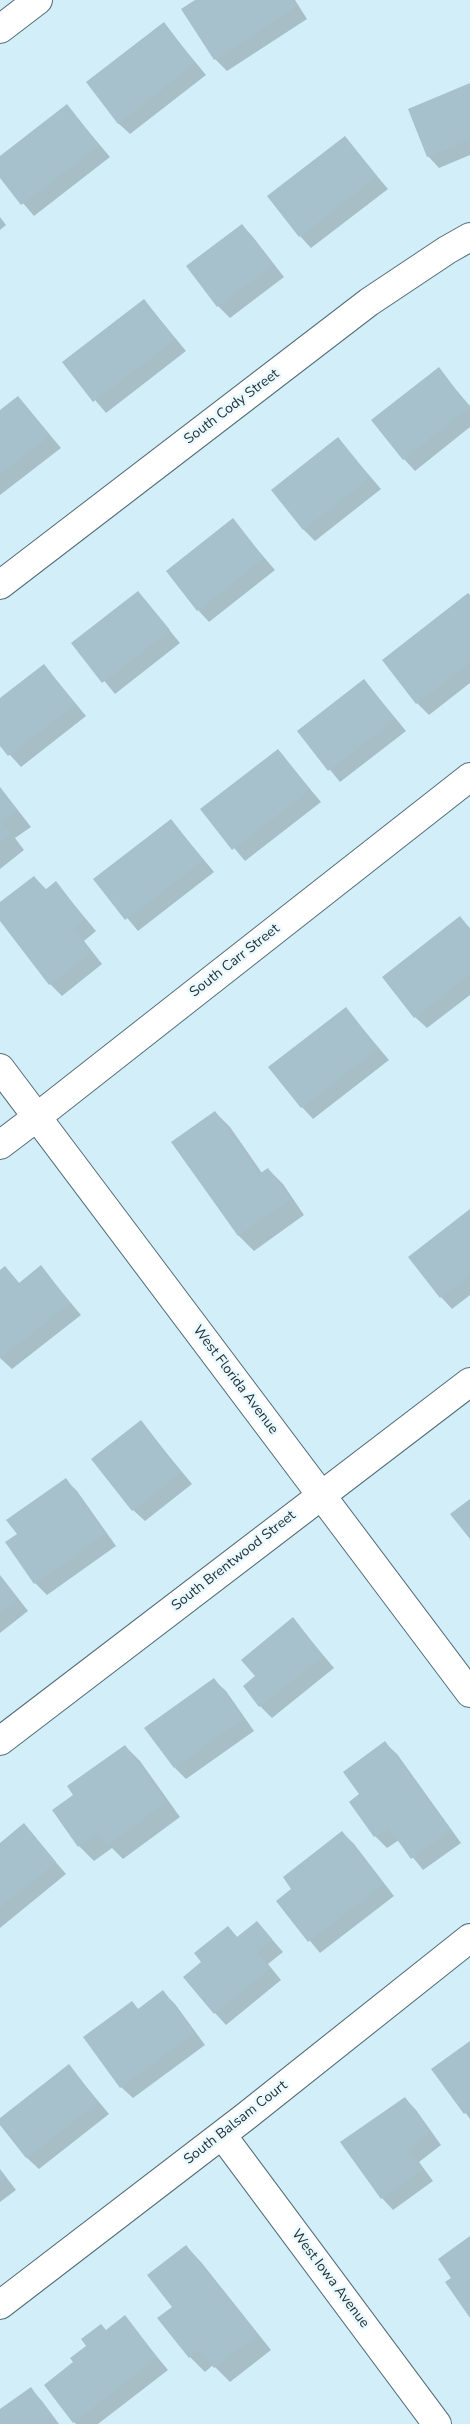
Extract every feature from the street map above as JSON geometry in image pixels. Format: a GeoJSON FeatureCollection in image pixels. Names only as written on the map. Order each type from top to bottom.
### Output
{"type":"FeatureCollection","features":[{"type":"Feature","properties":{"kind":"street"},"geometry":{"type":"LineString","coordinates":[[0,29],[38,0]]}},
{"type":"Feature","properties":{"kind":"street","name":"South Cody Street"},"geometry":{"type":"LineString","coordinates":[[0,585],[370,302],[447,250],[470,237]]}},
{"type":"Feature","properties":{"kind":"street","name":"South Carr Street"},"geometry":{"type":"LineString","coordinates":[[0,1145],[470,777]]}},
{"type":"Feature","properties":{"kind":"street","name":"West Florida Avenue"},"geometry":{"type":"LineString","coordinates":[[0,1068],[470,1693]]}},
{"type":"Feature","properties":{"kind":"street","name":"South Brentwood Street"},"geometry":{"type":"LineString","coordinates":[[0,1741],[470,1382]]}},
{"type":"Feature","properties":{"kind":"street","name":"South Balsam Court"},"geometry":{"type":"LineString","coordinates":[[0,2305],[222,2135],[470,1938]]}},
{"type":"Feature","properties":{"kind":"street","name":"West Iowa Avenue"},"geometry":{"type":"LineString","coordinates":[[222,2135],[437,2424]]}},
{"type":"Feature","properties":{"kind":"building"},"geometry":{"type":"Polygon","coordinates":[[[195,0],[292,0],[296,6],[214,60],[181,9],[195,0]]]}},
{"type":"Feature","properties":{"kind":"building"},"geometry":{"type":"Polygon","coordinates":[[[164,22],[195,63],[118,124],[86,82],[164,22]]]}},
{"type":"Feature","properties":{"kind":"building"},"geometry":{"type":"Polygon","coordinates":[[[470,83],[470,139],[427,157],[408,109],[470,83]]]}},
{"type":"Feature","properties":{"kind":"building"},"geometry":{"type":"Polygon","coordinates":[[[67,104],[99,145],[21,205],[0,178],[0,156],[67,104]]]}},
{"type":"Feature","properties":{"kind":"building"},"geometry":{"type":"Polygon","coordinates":[[[345,136],[377,176],[299,237],[267,196],[345,136]]]}},
{"type":"Feature","properties":{"kind":"building"},"geometry":{"type":"Polygon","coordinates":[[[242,224],[273,265],[217,307],[186,266],[242,224]]]}},
{"type":"Feature","properties":{"kind":"building"},"geometry":{"type":"Polygon","coordinates":[[[144,299],[175,339],[93,402],[62,362],[144,299]]]}},
{"type":"Feature","properties":{"kind":"building"},"geometry":{"type":"Polygon","coordinates":[[[439,367],[469,407],[403,460],[371,420],[439,367]]]}},
{"type":"Feature","properties":{"kind":"building"},"geometry":{"type":"Polygon","coordinates":[[[18,396],[50,435],[0,474],[0,410],[18,396]]]}},
{"type":"Feature","properties":{"kind":"building"},"geometry":{"type":"Polygon","coordinates":[[[338,437],[370,477],[303,530],[271,490],[338,437]]]}},
{"type":"Feature","properties":{"kind":"building"},"geometry":{"type":"Polygon","coordinates":[[[233,518],[264,558],[197,611],[166,571],[233,518]]]}},
{"type":"Feature","properties":{"kind":"building"},"geometry":{"type":"Polygon","coordinates":[[[138,591],[170,630],[102,683],[71,643],[138,591]]]}},
{"type":"Feature","properties":{"kind":"building"},"geometry":{"type":"Polygon","coordinates":[[[468,593],[470,595],[470,662],[416,704],[382,660],[468,593]]]}},
{"type":"Feature","properties":{"kind":"building"},"geometry":{"type":"Polygon","coordinates":[[[44,664],[75,704],[8,756],[0,746],[0,698],[44,664]]]}},
{"type":"Feature","properties":{"kind":"building"},"geometry":{"type":"Polygon","coordinates":[[[364,679],[395,719],[328,771],[297,731],[364,679]]]}},
{"type":"Feature","properties":{"kind":"building"},"geometry":{"type":"Polygon","coordinates":[[[278,749],[310,789],[232,850],[200,809],[278,749]]]}},
{"type":"Feature","properties":{"kind":"building"},"geometry":{"type":"Polygon","coordinates":[[[0,789],[17,811],[1,823],[10,834],[0,842],[0,789]]]}},
{"type":"Feature","properties":{"kind":"building"},"geometry":{"type":"Polygon","coordinates":[[[171,819],[203,860],[125,920],[93,879],[171,819]]]}},
{"type":"Feature","properties":{"kind":"building"},"geometry":{"type":"Polygon","coordinates":[[[34,876],[45,890],[56,881],[85,919],[73,928],[91,952],[49,985],[0,921],[0,902],[34,876]]]}},
{"type":"Feature","properties":{"kind":"building"},"geometry":{"type":"Polygon","coordinates":[[[460,916],[470,929],[470,974],[414,1018],[382,977],[460,916]]]}},
{"type":"Feature","properties":{"kind":"building"},"geometry":{"type":"Polygon","coordinates":[[[346,1007],[378,1048],[301,1108],[268,1067],[346,1007]]]}},
{"type":"Feature","properties":{"kind":"building"},"geometry":{"type":"Polygon","coordinates":[[[215,1111],[259,1174],[268,1168],[290,1199],[238,1236],[171,1142],[215,1111]]]}},
{"type":"Feature","properties":{"kind":"building"},"geometry":{"type":"Polygon","coordinates":[[[470,1209],[470,1275],[440,1298],[408,1257],[470,1209]]]}},
{"type":"Feature","properties":{"kind":"building"},"geometry":{"type":"Polygon","coordinates":[[[41,1265],[70,1303],[0,1358],[0,1270],[5,1266],[19,1283],[41,1265]]]}},
{"type":"Feature","properties":{"kind":"building"},"geometry":{"type":"Polygon","coordinates":[[[141,1420],[181,1472],[132,1511],[91,1459],[141,1420]]]}},
{"type":"Feature","properties":{"kind":"building"},"geometry":{"type":"Polygon","coordinates":[[[66,1478],[105,1534],[34,1584],[5,1542],[17,1534],[6,1520],[66,1478]]]}},
{"type":"Feature","properties":{"kind":"building"},"geometry":{"type":"Polygon","coordinates":[[[470,1499],[470,1539],[450,1514],[470,1499]]]}},
{"type":"Feature","properties":{"kind":"building"},"geometry":{"type":"Polygon","coordinates":[[[0,1577],[17,1599],[0,1612],[0,1577]]]}},
{"type":"Feature","properties":{"kind":"building"},"geometry":{"type":"Polygon","coordinates":[[[293,1617],[323,1656],[259,1707],[243,1686],[255,1676],[241,1660],[293,1617]]]}},
{"type":"Feature","properties":{"kind":"building"},"geometry":{"type":"Polygon","coordinates":[[[214,1678],[243,1718],[174,1768],[144,1728],[214,1678]]]}},
{"type":"Feature","properties":{"kind":"building"},"geometry":{"type":"Polygon","coordinates":[[[385,1741],[450,1830],[411,1859],[388,1827],[374,1837],[349,1802],[359,1794],[343,1772],[385,1741]]]}},
{"type":"Feature","properties":{"kind":"building"},"geometry":{"type":"Polygon","coordinates":[[[125,1745],[166,1802],[107,1845],[98,1832],[78,1847],[52,1810],[73,1795],[67,1786],[125,1745]]]}},
{"type":"Feature","properties":{"kind":"building"},"geometry":{"type":"Polygon","coordinates":[[[24,1823],[56,1862],[0,1907],[0,1843],[24,1823]]]}},
{"type":"Feature","properties":{"kind":"building"},"geometry":{"type":"Polygon","coordinates":[[[342,1831],[383,1884],[308,1942],[276,1901],[291,1889],[283,1877],[342,1831]]]}},
{"type":"Feature","properties":{"kind":"building"},"geometry":{"type":"Polygon","coordinates":[[[257,1921],[272,1939],[257,1952],[270,1968],[214,2014],[183,1977],[201,1962],[194,1953],[228,1926],[237,1937],[257,1921]]]}},
{"type":"Feature","properties":{"kind":"building"},"geometry":{"type":"Polygon","coordinates":[[[163,1990],[194,2033],[120,2088],[83,2037],[132,2001],[138,2009],[163,1990]]]}},
{"type":"Feature","properties":{"kind":"building"},"geometry":{"type":"Polygon","coordinates":[[[470,2041],[470,2110],[464,2114],[431,2069],[470,2041]]]}},
{"type":"Feature","properties":{"kind":"building"},"geometry":{"type":"Polygon","coordinates":[[[69,2064],[98,2102],[26,2158],[0,2125],[0,2118],[69,2064]]]}},
{"type":"Feature","properties":{"kind":"building"},"geometry":{"type":"Polygon","coordinates":[[[405,2097],[430,2133],[408,2149],[422,2169],[381,2199],[340,2142],[405,2097]]]}},
{"type":"Feature","properties":{"kind":"building"},"geometry":{"type":"Polygon","coordinates":[[[0,2171],[5,2177],[0,2182],[0,2171]]]}},
{"type":"Feature","properties":{"kind":"building"},"geometry":{"type":"Polygon","coordinates":[[[470,2236],[470,2318],[445,2282],[451,2278],[438,2259],[470,2236]]]}},
{"type":"Feature","properties":{"kind":"building"},"geometry":{"type":"Polygon","coordinates":[[[186,2245],[257,2335],[214,2368],[199,2349],[189,2358],[157,2318],[172,2307],[147,2275],[186,2245]]]}},
{"type":"Feature","properties":{"kind":"building"},"geometry":{"type":"Polygon","coordinates":[[[125,2315],[157,2357],[73,2423],[44,2385],[73,2362],[70,2358],[86,2346],[81,2339],[101,2324],[106,2330],[125,2315]]]}},
{"type":"Feature","properties":{"kind":"building"},"geometry":{"type":"Polygon","coordinates":[[[31,2387],[57,2424],[0,2424],[0,2409],[31,2387]]]}}]}
